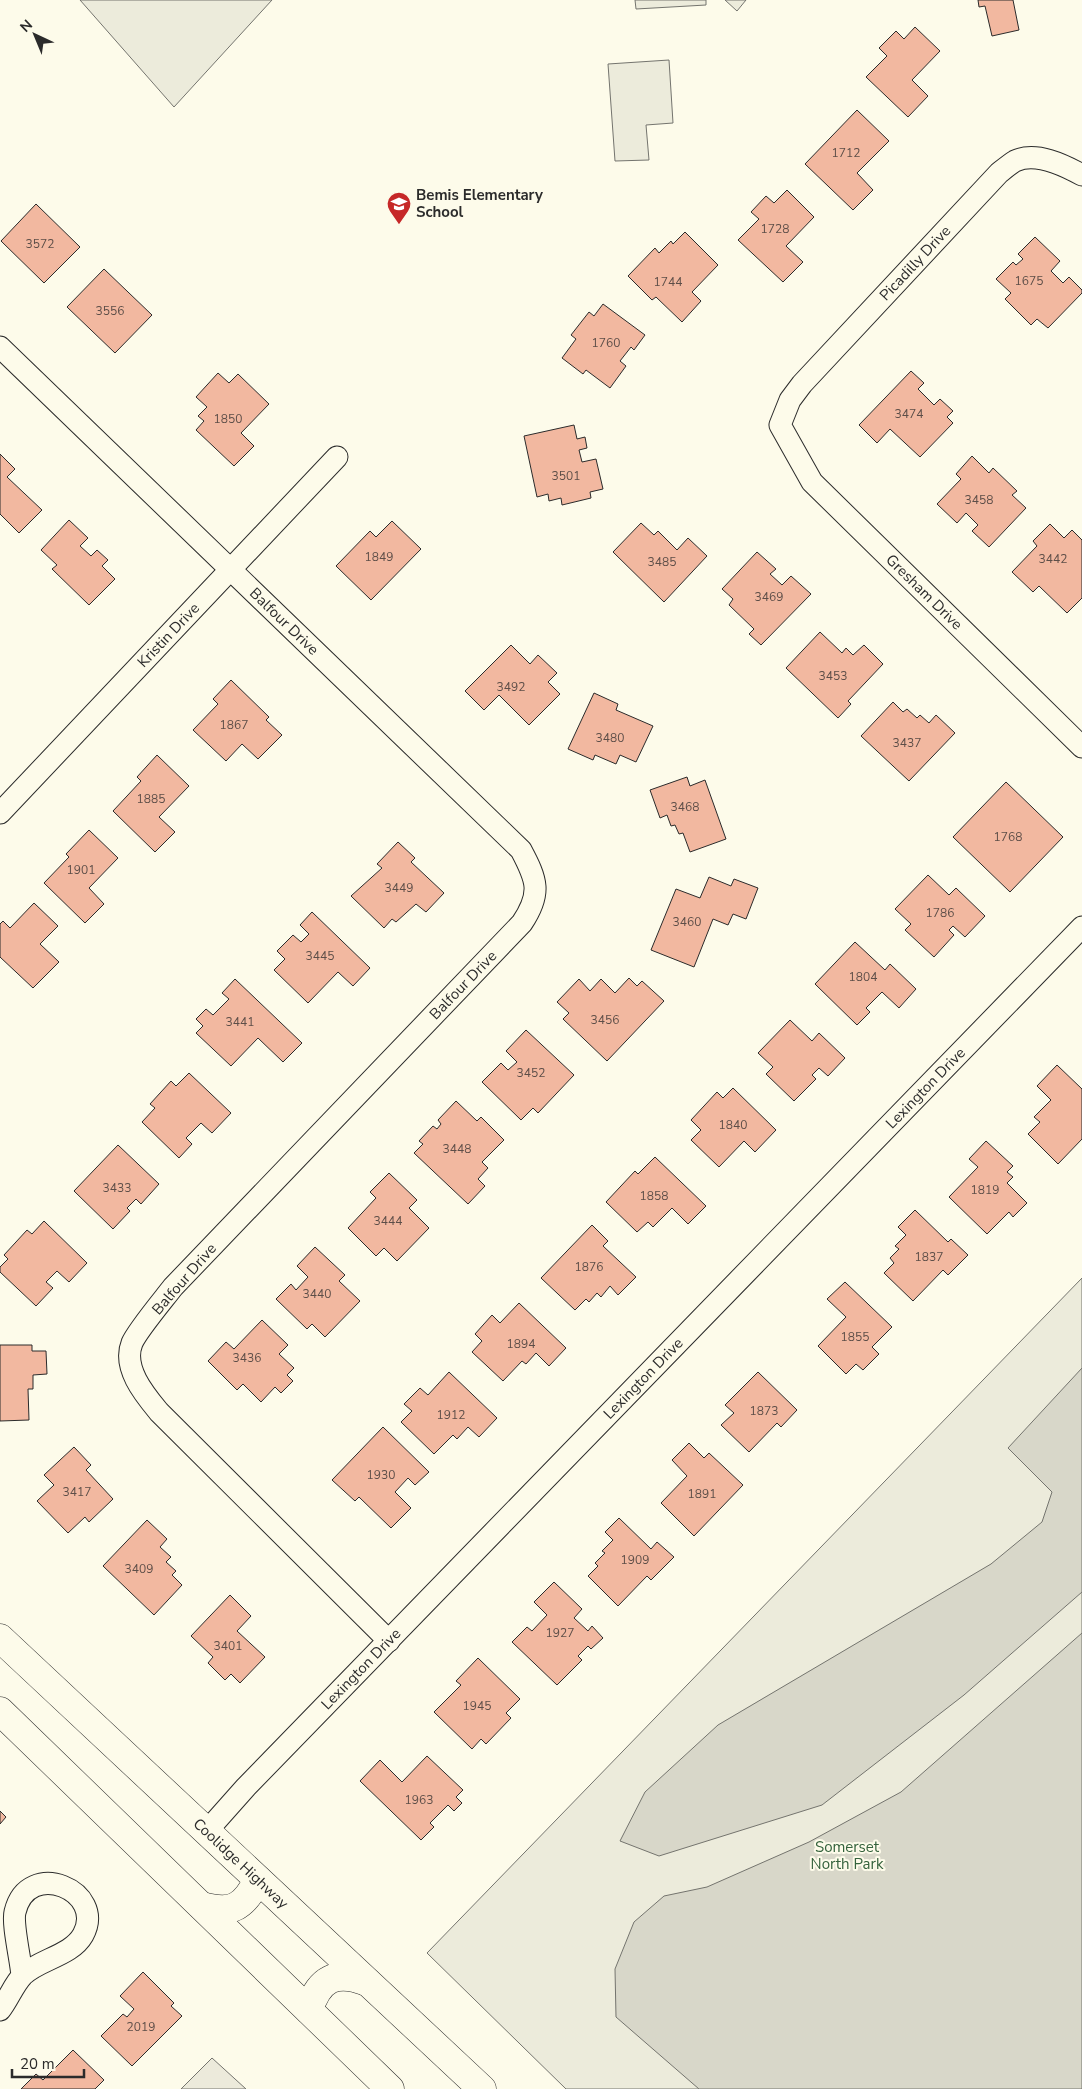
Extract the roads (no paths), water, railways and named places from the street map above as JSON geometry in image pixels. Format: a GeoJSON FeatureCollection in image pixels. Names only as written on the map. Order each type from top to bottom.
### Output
{"type":"FeatureCollection","features":[{"type":"Feature","properties":{"kind":"main road","name":"Coolidge Highway"},"geometry":{"type":"LineString","coordinates":[[0,1638],[482,2089]]}},
{"type":"Feature","properties":{"kind":"main road"},"geometry":{"type":"LineString","coordinates":[[0,1710],[390,2089]]}},
{"type":"Feature","properties":{"kind":"main road"},"geometry":{"type":"LineString","coordinates":[[202,1906],[225,1911],[235,1907],[245,1901],[258,1880]]}},
{"type":"Feature","properties":{"kind":"main road"},"geometry":{"type":"LineString","coordinates":[[309,2010],[318,1990],[332,1978],[344,1975],[367,1982]]}},
{"type":"Feature","properties":{"kind":"street","name":"Picadilly Drive"},"geometry":{"type":"LineString","coordinates":[[780,425],[790,400],[802,384],[999,173],[1016,160],[1037,159],[1056,162],[1082,174]]}},
{"type":"Feature","properties":{"kind":"street","name":"Balfour Drive"},"geometry":{"type":"LineString","coordinates":[[0,347],[521,850],[534,874],[536,894],[532,908],[522,924],[173,1287],[132,1344],[130,1360],[135,1379],[145,1396],[389,1641]]}},
{"type":"Feature","properties":{"kind":"street","name":"Gresham Drive"},"geometry":{"type":"LineString","coordinates":[[780,425],[812,482],[1082,747]]}},
{"type":"Feature","properties":{"kind":"street","name":"Kristin Drive"},"geometry":{"type":"LineString","coordinates":[[0,813],[337,457]]}},
{"type":"Feature","properties":{"kind":"street","name":"Lexington Drive"},"geometry":{"type":"LineString","coordinates":[[206,1832],[246,1787],[1082,927]]}},
{"type":"Feature","properties":{"kind":"street"},"geometry":{"type":"LineString","coordinates":[[0,2010],[22,1976]]}},
{"type":"Feature","properties":{"kind":"place","name":"Bemis Elementary School"},"geometry":{"type":"Point","coordinates":[399,225]}},
{"type":"Feature","properties":{"kind":"park label","name":"Somerset North Park"},"geometry":{"type":"Point","coordinates":[847,1856]}}]}
